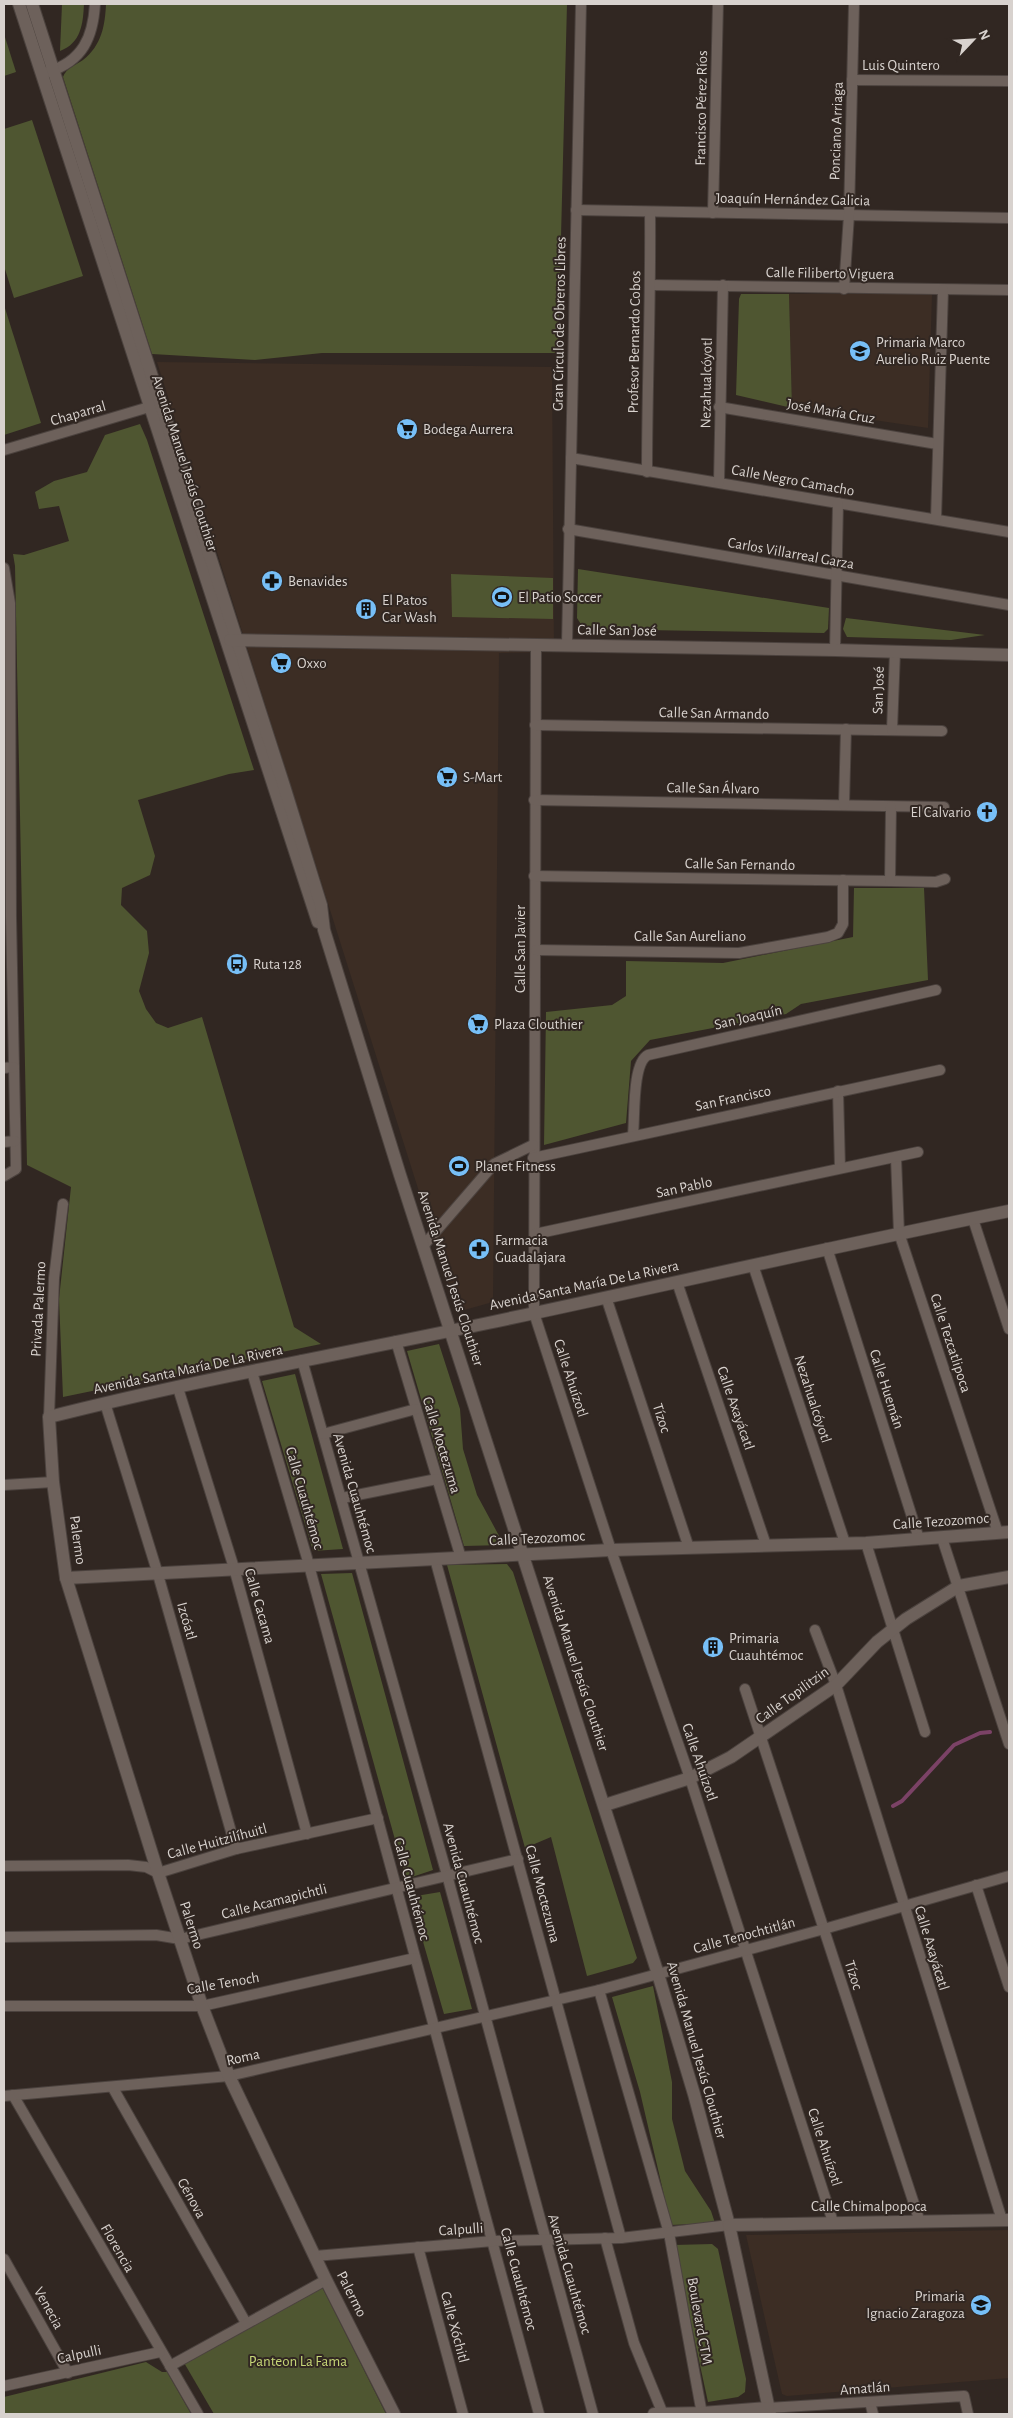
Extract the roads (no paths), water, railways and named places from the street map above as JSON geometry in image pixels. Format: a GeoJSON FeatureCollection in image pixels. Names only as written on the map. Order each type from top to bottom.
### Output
{"type":"FeatureCollection","features":[{"type":"Feature","properties":{"kind":"street","name":"Avenida Manuel Jesús Clouthier"},"geometry":{"type":"LineString","coordinates":[[20,4],[48,72]]}},
{"type":"Feature","properties":{"kind":"street","name":"Avenida Manuel Jesús Clouthier"},"geometry":{"type":"LineString","coordinates":[[32,4],[48,72],[231,640],[314,914],[324,930],[658,1974],[694,2094],[729,2225],[769,2411]]}},
{"type":"Feature","properties":{"kind":"street"},"geometry":{"type":"LineString","coordinates":[[48,72],[74,58],[88,42],[94,22],[95,4]]}},
{"type":"Feature","properties":{"kind":"street","name":"Gran Círculo de Obreros Libres"},"geometry":{"type":"LineString","coordinates":[[567,646],[568,529],[581,4]]}},
{"type":"Feature","properties":{"kind":"street","name":"Francisco Pérez Ríos"},"geometry":{"type":"LineString","coordinates":[[713,213],[718,4]]}},
{"type":"Feature","properties":{"kind":"street","name":"Ponciano Arriaga"},"geometry":{"type":"LineString","coordinates":[[844,289],[849,215],[854,4]]}},
{"type":"Feature","properties":{"kind":"street","name":"Luis Quintero"},"geometry":{"type":"LineString","coordinates":[[852,80],[1009,81]]}},
{"type":"Feature","properties":{"kind":"street","name":"Joaquín Hernández Galicia"},"geometry":{"type":"LineString","coordinates":[[576,210],[1009,218]]}},
{"type":"Feature","properties":{"kind":"street","name":"Profesor Bernardo Cobos"},"geometry":{"type":"LineString","coordinates":[[646,472],[647,376],[651,286],[650,212]]}},
{"type":"Feature","properties":{"kind":"street","name":"Calle Filiberto Viguera"},"geometry":{"type":"LineString","coordinates":[[651,286],[1009,290]]}},
{"type":"Feature","properties":{"kind":"street","name":"Nezahualcóyotl"},"geometry":{"type":"LineString","coordinates":[[719,482],[723,286]]}},
{"type":"Feature","properties":{"kind":"street"},"geometry":{"type":"LineString","coordinates":[[936,519],[937,444],[944,290]]}},
{"type":"Feature","properties":{"kind":"street","name":"Chaparral"},"geometry":{"type":"LineString","coordinates":[[4,450],[155,406]]}},
{"type":"Feature","properties":{"kind":"street","name":"José María Cruz"},"geometry":{"type":"LineString","coordinates":[[720,407],[937,444]]}},
{"type":"Feature","properties":{"kind":"street","name":"Calle Negro Camacho"},"geometry":{"type":"LineString","coordinates":[[570,458],[1009,532]]}},
{"type":"Feature","properties":{"kind":"street"},"geometry":{"type":"LineString","coordinates":[[835,650],[838,504]]}},
{"type":"Feature","properties":{"kind":"street","name":"Carlos Villarreal Garza"},"geometry":{"type":"LineString","coordinates":[[568,529],[1009,605]]}},
{"type":"Feature","properties":{"kind":"street"},"geometry":{"type":"LineString","coordinates":[[4,568],[10,603],[7,917],[9,1067],[16,1169],[4,1176]]}},
{"type":"Feature","properties":{"kind":"street","name":"Calle San José"},"geometry":{"type":"LineString","coordinates":[[231,640],[835,650],[1009,655]]}},
{"type":"Feature","properties":{"kind":"street","name":"Calle San Javier"},"geometry":{"type":"LineString","coordinates":[[534,1313],[535,1234],[533,1158],[536,950],[534,800],[536,645]]}},
{"type":"Feature","properties":{"kind":"street","name":"San José"},"geometry":{"type":"LineString","coordinates":[[892,730],[895,652]]}},
{"type":"Feature","properties":{"kind":"street","name":"Calle San Armando"},"geometry":{"type":"LineString","coordinates":[[535,725],[942,731]]}},
{"type":"Feature","properties":{"kind":"street"},"geometry":{"type":"LineString","coordinates":[[844,805],[846,730]]}},
{"type":"Feature","properties":{"kind":"street","name":"Calle San Álvaro"},"geometry":{"type":"LineString","coordinates":[[534,800],[944,807]]}},
{"type":"Feature","properties":{"kind":"street"},"geometry":{"type":"LineString","coordinates":[[890,881],[891,807]]}},
{"type":"Feature","properties":{"kind":"street","name":"Calle San Fernando"},"geometry":{"type":"LineString","coordinates":[[534,876],[936,882],[944,879]]}},
{"type":"Feature","properties":{"kind":"street","name":"Calle San Aureliano"},"geometry":{"type":"LineString","coordinates":[[536,950],[739,952],[828,937],[841,930],[843,924],[843,880]]}},
{"type":"Feature","properties":{"kind":"street","name":"San Joaquín"},"geometry":{"type":"LineString","coordinates":[[633,1135],[637,1076],[641,1061],[648,1055],[936,990]]}},
{"type":"Feature","properties":{"kind":"street","name":"San Francisco"},"geometry":{"type":"LineString","coordinates":[[533,1158],[940,1070]]}},
{"type":"Feature","properties":{"kind":"street"},"geometry":{"type":"LineString","coordinates":[[838,1091],[840,1168]]}},
{"type":"Feature","properties":{"kind":"street"},"geometry":{"type":"LineString","coordinates":[[4,1142],[15,1142]]}},
{"type":"Feature","properties":{"kind":"street"},"geometry":{"type":"LineString","coordinates":[[424,1245],[494,1164],[534,1145]]}},
{"type":"Feature","properties":{"kind":"street","name":"San Pablo"},"geometry":{"type":"LineString","coordinates":[[535,1234],[918,1152]]}},
{"type":"Feature","properties":{"kind":"street","name":"Calle Tezcatlipoca"},"geometry":{"type":"LineString","coordinates":[[896,1158],[899,1234],[1004,1532]]}},
{"type":"Feature","properties":{"kind":"street","name":"Privada Palermo"},"geometry":{"type":"LineString","coordinates":[[50,1417],[54,1278],[63,1204]]}},
{"type":"Feature","properties":{"kind":"street","name":"Avenida Santa María De La Rivera"},"geometry":{"type":"LineString","coordinates":[[50,1417],[105,1403],[302,1360],[534,1313],[827,1248],[1009,1211]]}},
{"type":"Feature","properties":{"kind":"street"},"geometry":{"type":"LineString","coordinates":[[973,1218],[1009,1329]]}},
{"type":"Feature","properties":{"kind":"street","name":"Calle Huemán"},"geometry":{"type":"LineString","coordinates":[[827,1248],[919,1539]]}},
{"type":"Feature","properties":{"kind":"street","name":"Nezahualcóyotl"},"geometry":{"type":"LineString","coordinates":[[753,1264],[845,1543]]}},
{"type":"Feature","properties":{"kind":"street","name":"Calle Axayácatl"},"geometry":{"type":"LineString","coordinates":[[677,1282],[766,1545]]}},
{"type":"Feature","properties":{"kind":"street","name":"Tízoc"},"geometry":{"type":"LineString","coordinates":[[606,1297],[689,1548]]}},
{"type":"Feature","properties":{"kind":"street","name":"Calle Ahuízotl"},"geometry":{"type":"LineString","coordinates":[[534,1313],[611,1550],[690,1778],[833,2222]]}},
{"type":"Feature","properties":{"kind":"street","name":"Calle Moctezuma"},"geometry":{"type":"LineString","coordinates":[[396,1342],[461,1558]]}},
{"type":"Feature","properties":{"kind":"street","name":"Avenida Cuauhtémoc"},"geometry":{"type":"LineString","coordinates":[[302,1360],[447,1875],[594,2414]]}},
{"type":"Feature","properties":{"kind":"street","name":"Calle Cuauhtémoc"},"geometry":{"type":"LineString","coordinates":[[252,1372],[309,1564],[539,2414]]}},
{"type":"Feature","properties":{"kind":"street","name":"Calle Cacama"},"geometry":{"type":"LineString","coordinates":[[178,1388],[234,1568],[307,1834]]}},
{"type":"Feature","properties":{"kind":"street","name":"Izcóatl"},"geometry":{"type":"LineString","coordinates":[[105,1403],[158,1571],[236,1849]]}},
{"type":"Feature","properties":{"kind":"street"},"geometry":{"type":"LineString","coordinates":[[323,1434],[416,1409]]}},
{"type":"Feature","properties":{"kind":"street","name":"Palermo"},"geometry":{"type":"LineString","coordinates":[[50,1417],[53,1482],[66,1578],[158,1873],[202,2006],[230,2076],[326,2280],[394,2414]]}},
{"type":"Feature","properties":{"kind":"street"},"geometry":{"type":"LineString","coordinates":[[342,1498],[437,1479]]}},
{"type":"Feature","properties":{"kind":"street"},"geometry":{"type":"LineString","coordinates":[[4,1485],[53,1482]]}},
{"type":"Feature","properties":{"kind":"street","name":"Calle Tezozomoc"},"geometry":{"type":"LineString","coordinates":[[66,1578],[158,1571],[611,1550],[866,1542],[942,1538],[1004,1532]]}},
{"type":"Feature","properties":{"kind":"street"},"geometry":{"type":"LineString","coordinates":[[942,1538],[1009,1744]]}},
{"type":"Feature","properties":{"kind":"street"},"geometry":{"type":"LineString","coordinates":[[866,1542],[925,1732]]}},
{"type":"Feature","properties":{"kind":"street","name":"Calle Moctezuma"},"geometry":{"type":"LineString","coordinates":[[434,1559],[621,2238]]}},
{"type":"Feature","properties":{"kind":"street","name":"Calle Topilitzin"},"geometry":{"type":"LineString","coordinates":[[605,1805],[690,1778],[731,1757],[836,1686],[893,1628],[959,1586],[1009,1577]]}},
{"type":"Feature","properties":{"kind":"street","name":"Calle Axayácatl"},"geometry":{"type":"LineString","coordinates":[[815,1630],[836,1686],[904,1907],[1006,2220]]}},
{"type":"Feature","properties":{"kind":"street","name":"Tízoc"},"geometry":{"type":"LineString","coordinates":[[745,1689],[920,2222]]}},
{"type":"Feature","properties":{"kind":"street","name":"Calle Huitzilíhuitl"},"geometry":{"type":"LineString","coordinates":[[4,1866],[128,1865],[146,1867],[158,1873],[236,1849],[378,1818]]}},
{"type":"Feature","properties":{"kind":"street","name":"Calle Acamapichtli"},"geometry":{"type":"LineString","coordinates":[[4,1937],[156,1935],[180,1939],[396,1886],[518,1859]]}},
{"type":"Feature","properties":{"kind":"street","name":"Calle Tenochtitlán"},"geometry":{"type":"LineString","coordinates":[[485,2018],[599,1990],[904,1907],[1009,1876]]}},
{"type":"Feature","properties":{"kind":"street"},"geometry":{"type":"LineString","coordinates":[[976,1885],[1009,1987]]}},
{"type":"Feature","properties":{"kind":"street","name":"Calle Tenoch"},"geometry":{"type":"LineString","coordinates":[[4,2006],[202,2006],[415,1958]]}},
{"type":"Feature","properties":{"kind":"street","name":"Boulevard CTM"},"geometry":{"type":"LineString","coordinates":[[599,1990],[669,2233],[702,2414]]}},
{"type":"Feature","properties":{"kind":"street","name":"Roma"},"geometry":{"type":"LineString","coordinates":[[8,2096],[230,2076],[434,2028],[485,2018]]}},
{"type":"Feature","properties":{"kind":"street","name":"Génova"},"geometry":{"type":"LineString","coordinates":[[113,2088],[246,2323]]}},
{"type":"Feature","properties":{"kind":"street","name":"Florencia"},"geometry":{"type":"LineString","coordinates":[[8,2096],[198,2414]]}},
{"type":"Feature","properties":{"kind":"street","name":"Calle Chimalpopoca"},"geometry":{"type":"LineString","coordinates":[[729,2225],[1006,2220]]}},
{"type":"Feature","properties":{"kind":"street","name":"Calpulli"},"geometry":{"type":"LineString","coordinates":[[315,2256],[493,2242],[621,2238],[729,2225]]}},
{"type":"Feature","properties":{"kind":"street"},"geometry":{"type":"LineString","coordinates":[[605,2238],[634,2343],[663,2414]]}},
{"type":"Feature","properties":{"kind":"street","name":"Calle Xóchitl"},"geometry":{"type":"LineString","coordinates":[[418,2247],[464,2414]]}},
{"type":"Feature","properties":{"kind":"street","name":"Venecia"},"geometry":{"type":"LineString","coordinates":[[4,2259],[68,2372]]}},
{"type":"Feature","properties":{"kind":"street"},"geometry":{"type":"LineString","coordinates":[[170,2366],[326,2280]]}},
{"type":"Feature","properties":{"kind":"street","name":"Calpulli"},"geometry":{"type":"LineString","coordinates":[[4,2386],[160,2352]]}},
{"type":"Feature","properties":{"kind":"street","name":"Amatlán"},"geometry":{"type":"LineString","coordinates":[[769,2411],[964,2396],[968,2414]]}},
{"type":"Feature","properties":{"kind":"street"},"geometry":{"type":"LineString","coordinates":[[870,2402],[873,2414]]}},
{"type":"Feature","properties":{"kind":"street"},"geometry":{"type":"LineString","coordinates":[[654,2414],[769,2411]]}},
{"type":"Feature","properties":{"kind":"waterway"},"geometry":{"type":"LineString","coordinates":[[893,1806],[902,1801],[954,1745],[980,1733],[990,1732]]}},
{"type":"Feature","properties":{"kind":"place","name":"Primaria Marco Aurelio Ruiz Puente"},"geometry":{"type":"Point","coordinates":[860,351]}},
{"type":"Feature","properties":{"kind":"place","name":"Bodega Aurrera"},"geometry":{"type":"Point","coordinates":[407,429]}},
{"type":"Feature","properties":{"kind":"place","name":"Benavides"},"geometry":{"type":"Point","coordinates":[272,581]}},
{"type":"Feature","properties":{"kind":"place","name":"El Patio Soccer"},"geometry":{"type":"Point","coordinates":[502,597]}},
{"type":"Feature","properties":{"kind":"place","name":"El Patos Car Wash"},"geometry":{"type":"Point","coordinates":[366,609]}},
{"type":"Feature","properties":{"kind":"place","name":"Oxxo"},"geometry":{"type":"Point","coordinates":[281,663]}},
{"type":"Feature","properties":{"kind":"place","name":"S-Mart"},"geometry":{"type":"Point","coordinates":[447,777]}},
{"type":"Feature","properties":{"kind":"place","name":"El Calvario"},"geometry":{"type":"Point","coordinates":[987,812]}},
{"type":"Feature","properties":{"kind":"place","name":"Ruta 128"},"geometry":{"type":"Point","coordinates":[237,964]}},
{"type":"Feature","properties":{"kind":"place","name":"Plaza Clouthier"},"geometry":{"type":"Point","coordinates":[478,1024]}},
{"type":"Feature","properties":{"kind":"place","name":"Planet Fitness"},"geometry":{"type":"Point","coordinates":[459,1166]}},
{"type":"Feature","properties":{"kind":"place","name":"Farmacia Guadalajara"},"geometry":{"type":"Point","coordinates":[479,1249]}},
{"type":"Feature","properties":{"kind":"place","name":"Primaria Cuauhtémoc"},"geometry":{"type":"Point","coordinates":[713,1647]}},
{"type":"Feature","properties":{"kind":"place","name":"Primaria Ignacio Zaragoza"},"geometry":{"type":"Point","coordinates":[981,2305]}},
{"type":"Feature","properties":{"kind":"park label","name":"Panteon La Fama"},"geometry":{"type":"Point","coordinates":[298,2361]}}]}
